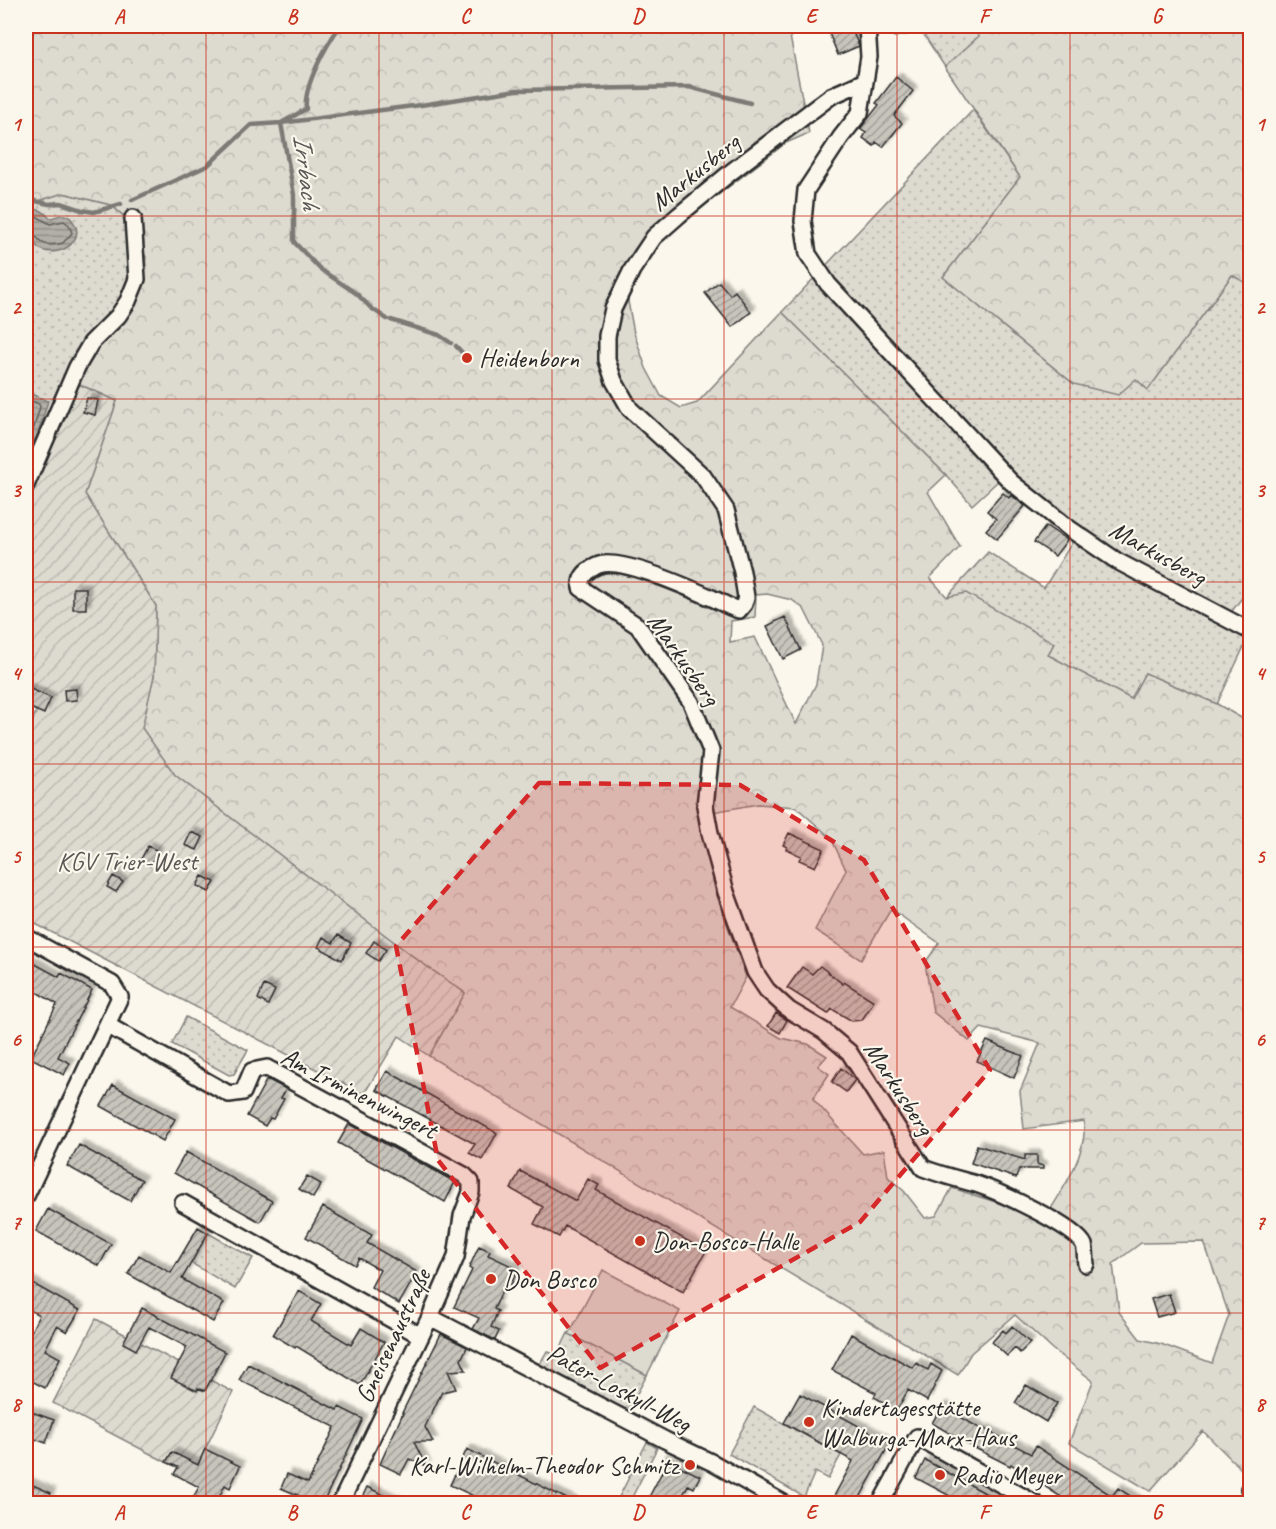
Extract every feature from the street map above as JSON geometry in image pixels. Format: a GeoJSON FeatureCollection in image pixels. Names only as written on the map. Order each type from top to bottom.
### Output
{"type":"FeatureCollection","features":[{"type":"Feature","properties":{"kind":"street","name":"Markusberg"},"geometry":{"type":"LineString","coordinates":[[867,26],[869,57],[860,113],[806,190],[803,220],[808,254],[818,270],[828,284],[1011,482],[1070,529],[1117,561],[1251,632]]}},
{"type":"Feature","properties":{"kind":"street","name":"Markusberg"},"geometry":{"type":"LineString","coordinates":[[865,81],[831,96],[731,172],[654,237],[632,270],[613,309],[607,336],[607,360],[614,381],[630,409],[703,476],[726,510],[742,573],[746,597],[744,604],[740,610],[730,608],[658,576],[633,568],[600,564],[585,572],[580,580],[581,588],[638,626],[691,702],[711,751],[705,806],[710,833],[726,892],[755,972],[767,990],[789,1010],[824,1031],[849,1052],[923,1168],[1006,1196],[1075,1232],[1084,1245],[1086,1264]]}},
{"type":"Feature","properties":{"kind":"street"},"geometry":{"type":"LineString","coordinates":[[26,485],[77,367],[91,343],[118,316],[128,301],[137,279],[133,218]]}},
{"type":"Feature","properties":{"kind":"street"},"geometry":{"type":"LineString","coordinates":[[26,938],[112,984],[120,997],[26,1196]]}},
{"type":"Feature","properties":{"kind":"street","name":"Am Irminenwingert"},"geometry":{"type":"LineString","coordinates":[[107,1025],[229,1094],[243,1092],[252,1071],[267,1068],[464,1175],[471,1182]]}},
{"type":"Feature","properties":{"kind":"street","name":"Gneisenaustraße"},"geometry":{"type":"LineString","coordinates":[[340,1503],[430,1317],[456,1257],[462,1216],[471,1192],[471,1182]]}},
{"type":"Feature","properties":{"kind":"street"},"geometry":{"type":"LineString","coordinates":[[183,1203],[421,1336]]}},
{"type":"Feature","properties":{"kind":"street","name":"Pater-Loskyll-Weg"},"geometry":{"type":"LineString","coordinates":[[430,1317],[713,1463],[785,1503]]}},
{"type":"Feature","properties":{"kind":"street"},"geometry":{"type":"LineString","coordinates":[[880,1503],[917,1437],[1036,1503]]}},
{"type":"Feature","properties":{"kind":"highlighted area"},"geometry":{"type":"Polygon","coordinates":[[[539,783],[740,785],[864,860],[990,1070],[860,1222],[600,1368],[438,1160],[396,946],[539,783]]]}},
{"type":"Feature","properties":{"kind":"green space"},"geometry":{"type":"Polygon","coordinates":[[[26,26],[788,26],[809,133],[786,143],[667,234],[642,266],[627,296],[634,333],[646,368],[661,396],[681,408],[697,403],[782,312],[946,475],[928,492],[960,547],[930,578],[947,597],[966,593],[1054,643],[1048,655],[1131,699],[1145,673],[1217,704],[1250,723],[1250,1478],[1203,1431],[1150,1491],[1069,1443],[1093,1381],[1052,1349],[1015,1315],[971,1353],[958,1375],[429,1056],[465,993],[419,961],[175,775],[141,728],[154,676],[156,606],[85,494],[117,401],[76,383],[95,348],[124,319],[142,288],[146,257],[126,218],[111,205],[63,193],[26,205],[26,26]],[[767,594],[756,595],[755,617],[731,621],[730,642],[755,637],[796,724],[816,684],[822,645],[804,609],[792,600],[767,594]],[[758,804],[701,814],[715,890],[746,977],[730,1007],[781,1038],[808,1044],[827,1056],[818,1066],[829,1074],[813,1099],[863,1154],[884,1150],[888,1177],[904,1191],[925,1218],[936,1216],[952,1188],[1045,1218],[1078,1159],[1082,1146],[1084,1121],[1024,1129],[1020,1091],[1040,1043],[981,1028],[969,1041],[933,1012],[925,963],[939,943],[891,909],[861,960],[815,930],[846,870],[831,838],[796,807],[758,804]],[[1204,1242],[1141,1243],[1113,1264],[1119,1312],[1140,1339],[1161,1344],[1212,1363],[1229,1315],[1204,1242]]]}},
{"type":"Feature","properties":{"kind":"green space"},"geometry":{"type":"Polygon","coordinates":[[[892,26],[966,26],[980,36],[945,67],[922,32],[894,37],[892,26]]]}},
{"type":"Feature","properties":{"kind":"green space"},"geometry":{"type":"Polygon","coordinates":[[[966,26],[1250,26],[1250,285],[1232,275],[1148,390],[1136,379],[1118,395],[1074,384],[943,277],[1020,177],[945,67],[979,36],[966,26]]]}},
{"type":"Feature","properties":{"kind":"green space"},"geometry":{"type":"Polygon","coordinates":[[[973,110],[1020,177],[943,277],[1074,384],[1136,379],[1148,390],[1232,275],[1250,285],[1250,587],[1223,623],[1248,638],[1217,704],[1145,673],[1131,699],[1048,655],[1054,643],[947,597],[988,552],[1044,588],[1081,528],[1010,470],[972,505],[946,475],[782,312],[973,110]]]}},
{"type":"Feature","properties":{"kind":"green space"},"geometry":{"type":"Polygon","coordinates":[[[63,193],[111,205],[126,218],[146,257],[142,288],[124,319],[95,348],[26,475],[26,205],[63,193]]]}},
{"type":"Feature","properties":{"kind":"green space","name":"KGV Trier-West"},"geometry":{"type":"Polygon","coordinates":[[[76,383],[117,401],[85,494],[156,606],[154,676],[142,728],[175,775],[419,961],[465,993],[429,1056],[399,1036],[364,1094],[26,919],[26,742],[36,711],[26,706],[26,475],[76,383]]]}},
{"type":"Feature","properties":{"kind":"green space"},"geometry":{"type":"Polygon","coordinates":[[[186,1017],[248,1050],[234,1074],[229,1075],[172,1044],[186,1017]]]}},
{"type":"Feature","properties":{"kind":"green space"},"geometry":{"type":"Polygon","coordinates":[[[208,1233],[253,1258],[235,1289],[191,1263],[208,1233]]]}},
{"type":"Feature","properties":{"kind":"green space"},"geometry":{"type":"Polygon","coordinates":[[[603,1270],[680,1311],[647,1375],[569,1334],[603,1270]]]}},
{"type":"Feature","properties":{"kind":"green space"},"geometry":{"type":"Polygon","coordinates":[[[96,1319],[233,1392],[193,1474],[53,1403],[96,1319]]]}},
{"type":"Feature","properties":{"kind":"green space"},"geometry":{"type":"Polygon","coordinates":[[[568,1333],[647,1375],[628,1410],[538,1367],[547,1351],[557,1356],[568,1333]]]}},
{"type":"Feature","properties":{"kind":"green space"},"geometry":{"type":"Polygon","coordinates":[[[754,1407],[841,1455],[828,1479],[815,1472],[804,1497],[729,1454],[754,1407]]]}},
{"type":"Feature","properties":{"kind":"green space"},"geometry":{"type":"Polygon","coordinates":[[[647,1442],[657,1448],[629,1503],[616,1503],[647,1442]]]}},
{"type":"Feature","properties":{"kind":"water"},"geometry":{"type":"Polygon","coordinates":[[[35,209],[42,211],[50,218],[66,215],[70,218],[77,233],[74,241],[66,248],[56,252],[45,251],[35,245],[28,233],[26,214],[35,209]]]}},
{"type":"Feature","properties":{"kind":"water"},"geometry":{"type":"Polygon","coordinates":[[[26,392],[48,401],[32,454],[26,452],[26,392]]]}},
{"type":"Feature","properties":{"kind":"building"},"geometry":{"type":"Polygon","coordinates":[[[826,26],[850,26],[859,46],[838,55],[826,26]]]}},
{"type":"Feature","properties":{"kind":"building"},"geometry":{"type":"Polygon","coordinates":[[[896,77],[913,91],[894,116],[902,123],[883,147],[876,142],[874,146],[863,138],[866,133],[860,129],[879,105],[876,103],[896,77]]]}},
{"type":"Feature","properties":{"kind":"building"},"geometry":{"type":"Polygon","coordinates":[[[719,282],[730,295],[735,291],[751,312],[732,327],[705,293],[719,282]]]}},
{"type":"Feature","properties":{"kind":"building"},"geometry":{"type":"Polygon","coordinates":[[[87,398],[98,400],[95,415],[83,412],[87,398]]]}},
{"type":"Feature","properties":{"kind":"building"},"geometry":{"type":"Polygon","coordinates":[[[1003,493],[1009,498],[1011,495],[1025,506],[997,539],[986,530],[996,519],[987,511],[1003,493]]]}},
{"type":"Feature","properties":{"kind":"building"},"geometry":{"type":"Polygon","coordinates":[[[1046,526],[1067,540],[1055,556],[1034,542],[1046,526]]]}},
{"type":"Feature","properties":{"kind":"building"},"geometry":{"type":"Polygon","coordinates":[[[73,588],[86,588],[86,609],[73,609],[73,588]]]}},
{"type":"Feature","properties":{"kind":"building"},"geometry":{"type":"Polygon","coordinates":[[[785,617],[801,650],[783,659],[767,626],[785,617]]]}},
{"type":"Feature","properties":{"kind":"building"},"geometry":{"type":"Polygon","coordinates":[[[26,687],[51,698],[44,714],[26,706],[26,687]]]}},
{"type":"Feature","properties":{"kind":"building"},"geometry":{"type":"Polygon","coordinates":[[[76,689],[77,700],[65,701],[64,690],[76,689]]]}},
{"type":"Feature","properties":{"kind":"building"},"geometry":{"type":"Polygon","coordinates":[[[191,832],[203,837],[197,850],[185,845],[191,832]]]}},
{"type":"Feature","properties":{"kind":"building"},"geometry":{"type":"Polygon","coordinates":[[[789,833],[824,849],[815,867],[799,860],[801,856],[786,849],[787,847],[783,845],[789,833]]]}},
{"type":"Feature","properties":{"kind":"building"},"geometry":{"type":"Polygon","coordinates":[[[148,846],[158,851],[150,866],[140,861],[148,846]]]}},
{"type":"Feature","properties":{"kind":"building"},"geometry":{"type":"Polygon","coordinates":[[[113,876],[123,882],[116,892],[107,887],[113,876]]]}},
{"type":"Feature","properties":{"kind":"building"},"geometry":{"type":"Polygon","coordinates":[[[202,876],[215,882],[209,892],[197,886],[202,876]]]}},
{"type":"Feature","properties":{"kind":"building"},"geometry":{"type":"Polygon","coordinates":[[[338,935],[351,943],[342,960],[318,947],[323,937],[333,943],[338,935]]]}},
{"type":"Feature","properties":{"kind":"building"},"geometry":{"type":"Polygon","coordinates":[[[374,941],[386,950],[378,961],[366,953],[374,941]]]}},
{"type":"Feature","properties":{"kind":"building"},"geometry":{"type":"Polygon","coordinates":[[[26,959],[59,977],[61,973],[92,990],[58,1057],[70,1063],[64,1075],[31,1058],[57,1004],[26,986],[26,959]]]}},
{"type":"Feature","properties":{"kind":"building"},"geometry":{"type":"Polygon","coordinates":[[[820,966],[843,984],[844,982],[874,1001],[862,1020],[852,1021],[832,1009],[828,1014],[787,988],[802,967],[812,974],[820,966]]]}},
{"type":"Feature","properties":{"kind":"building"},"geometry":{"type":"Polygon","coordinates":[[[264,985],[275,990],[268,1005],[258,999],[264,985]]]}},
{"type":"Feature","properties":{"kind":"building"},"geometry":{"type":"Polygon","coordinates":[[[776,1013],[787,1020],[780,1033],[768,1026],[776,1013]]]}},
{"type":"Feature","properties":{"kind":"building"},"geometry":{"type":"Polygon","coordinates":[[[987,1041],[1023,1056],[1014,1078],[977,1061],[987,1041]]]}},
{"type":"Feature","properties":{"kind":"building"},"geometry":{"type":"Polygon","coordinates":[[[841,1068],[855,1080],[846,1092],[832,1082],[841,1068]]]}},
{"type":"Feature","properties":{"kind":"building"},"geometry":{"type":"Polygon","coordinates":[[[387,1071],[497,1133],[482,1160],[469,1153],[475,1144],[376,1090],[387,1071]]]}},
{"type":"Feature","properties":{"kind":"building"},"geometry":{"type":"Polygon","coordinates":[[[267,1079],[286,1089],[281,1098],[284,1099],[273,1119],[270,1118],[265,1126],[247,1116],[267,1079]]]}},
{"type":"Feature","properties":{"kind":"building"},"geometry":{"type":"Polygon","coordinates":[[[113,1085],[175,1119],[163,1141],[101,1106],[113,1085]]]}},
{"type":"Feature","properties":{"kind":"building"},"geometry":{"type":"Polygon","coordinates":[[[349,1124],[455,1182],[445,1202],[338,1143],[349,1124]]]}},
{"type":"Feature","properties":{"kind":"building"},"geometry":{"type":"Polygon","coordinates":[[[79,1145],[142,1180],[130,1201],[67,1166],[79,1145]]]}},
{"type":"Feature","properties":{"kind":"building"},"geometry":{"type":"Polygon","coordinates":[[[977,1145],[1025,1160],[1025,1155],[1037,1155],[1037,1164],[1043,1166],[1043,1169],[1019,1169],[1016,1178],[971,1163],[977,1145]]]}},
{"type":"Feature","properties":{"kind":"building"},"geometry":{"type":"Polygon","coordinates":[[[186,1152],[272,1201],[260,1222],[174,1173],[186,1152]]]}},
{"type":"Feature","properties":{"kind":"building","name":"Don-Bosco-Halle"},"geometry":{"type":"Polygon","coordinates":[[[520,1171],[576,1201],[588,1179],[599,1185],[596,1190],[706,1251],[683,1292],[565,1226],[559,1237],[534,1224],[543,1207],[511,1189],[520,1171]]]}},
{"type":"Feature","properties":{"kind":"building"},"geometry":{"type":"Polygon","coordinates":[[[307,1176],[321,1184],[313,1198],[299,1189],[307,1176]]]}},
{"type":"Feature","properties":{"kind":"building"},"geometry":{"type":"Polygon","coordinates":[[[323,1207],[372,1235],[367,1243],[417,1272],[399,1304],[371,1287],[380,1270],[359,1258],[355,1265],[306,1237],[323,1207]]]}},
{"type":"Feature","properties":{"kind":"building"},"geometry":{"type":"Polygon","coordinates":[[[48,1209],[111,1244],[99,1266],[36,1231],[48,1209]]]}},
{"type":"Feature","properties":{"kind":"building"},"geometry":{"type":"Polygon","coordinates":[[[198,1227],[208,1233],[182,1279],[224,1303],[213,1322],[128,1274],[139,1255],[171,1273],[198,1227]]]}},
{"type":"Feature","properties":{"kind":"building","name":"Don Bosco"},"geometry":{"type":"Polygon","coordinates":[[[479,1246],[490,1251],[488,1255],[518,1269],[509,1289],[504,1287],[494,1309],[498,1311],[491,1327],[499,1331],[495,1340],[473,1329],[479,1318],[454,1307],[472,1270],[469,1268],[479,1246]]]}},
{"type":"Feature","properties":{"kind":"building"},"geometry":{"type":"Polygon","coordinates":[[[26,1280],[80,1310],[67,1332],[57,1326],[45,1350],[60,1358],[45,1388],[26,1378],[26,1342],[39,1315],[26,1308],[26,1280]]]}},
{"type":"Feature","properties":{"kind":"building"},"geometry":{"type":"Polygon","coordinates":[[[299,1291],[321,1304],[311,1321],[351,1345],[361,1328],[384,1342],[360,1385],[296,1346],[295,1348],[273,1335],[299,1291]]]}},
{"type":"Feature","properties":{"kind":"building"},"geometry":{"type":"Polygon","coordinates":[[[1169,1294],[1175,1312],[1157,1317],[1151,1299],[1169,1294]]]}},
{"type":"Feature","properties":{"kind":"building"},"geometry":{"type":"Polygon","coordinates":[[[142,1308],[225,1352],[205,1391],[198,1388],[197,1391],[171,1378],[187,1347],[149,1327],[136,1350],[123,1343],[142,1308]]]}},
{"type":"Feature","properties":{"kind":"building"},"geometry":{"type":"Polygon","coordinates":[[[1012,1326],[1030,1343],[1020,1353],[1015,1348],[1007,1356],[992,1342],[1003,1330],[1006,1333],[1012,1326]]]}},
{"type":"Feature","properties":{"kind":"building"},"geometry":{"type":"Polygon","coordinates":[[[441,1334],[467,1347],[461,1360],[466,1370],[448,1371],[456,1389],[442,1392],[425,1427],[433,1442],[414,1442],[426,1466],[409,1459],[401,1474],[380,1464],[441,1334]]]}},
{"type":"Feature","properties":{"kind":"building"},"geometry":{"type":"Polygon","coordinates":[[[851,1334],[913,1368],[916,1363],[928,1370],[931,1364],[942,1371],[927,1401],[908,1390],[897,1410],[874,1397],[876,1393],[832,1370],[851,1334]]]}},
{"type":"Feature","properties":{"kind":"building"},"geometry":{"type":"Polygon","coordinates":[[[248,1364],[337,1410],[339,1407],[363,1419],[323,1503],[299,1503],[302,1497],[281,1488],[287,1474],[308,1483],[335,1427],[239,1380],[248,1364]]]}},
{"type":"Feature","properties":{"kind":"building"},"geometry":{"type":"Polygon","coordinates":[[[1026,1385],[1057,1403],[1046,1422],[1015,1403],[1026,1385]]]}},
{"type":"Feature","properties":{"kind":"building"},"geometry":{"type":"Polygon","coordinates":[[[800,1394],[890,1443],[857,1503],[839,1503],[832,1500],[853,1461],[784,1423],[800,1394]]]}},
{"type":"Feature","properties":{"kind":"building"},"geometry":{"type":"Polygon","coordinates":[[[942,1406],[984,1431],[985,1429],[1031,1454],[1036,1446],[1112,1496],[1118,1488],[1141,1503],[1070,1503],[1011,1464],[1010,1466],[971,1446],[932,1423],[942,1406]]]}},
{"type":"Feature","properties":{"kind":"building"},"geometry":{"type":"Polygon","coordinates":[[[26,1410],[54,1420],[46,1443],[26,1436],[26,1410]]]}},
{"type":"Feature","properties":{"kind":"building"},"geometry":{"type":"Polygon","coordinates":[[[205,1449],[240,1466],[230,1488],[225,1485],[216,1503],[190,1503],[199,1487],[174,1474],[178,1467],[166,1462],[172,1452],[198,1465],[205,1449]]]}},
{"type":"Feature","properties":{"kind":"building"},"geometry":{"type":"Polygon","coordinates":[[[467,1449],[575,1503],[488,1503],[450,1485],[467,1449]]]}},
{"type":"Feature","properties":{"kind":"building"},"geometry":{"type":"Polygon","coordinates":[[[663,1458],[700,1476],[694,1488],[688,1485],[679,1503],[646,1503],[662,1472],[657,1470],[663,1458]]]}},
{"type":"Feature","properties":{"kind":"building"},"geometry":{"type":"Polygon","coordinates":[[[925,1460],[1005,1503],[963,1503],[916,1478],[925,1460]]]}},
{"type":"Feature","properties":{"kind":"building"},"geometry":{"type":"Polygon","coordinates":[[[26,1482],[51,1493],[47,1503],[26,1503],[26,1482]]]}},
{"type":"Feature","properties":{"kind":"building"},"geometry":{"type":"Polygon","coordinates":[[[367,1487],[401,1503],[369,1503],[361,1500],[367,1487]]]}},
{"type":"Feature","properties":{"kind":"waterway"},"geometry":{"type":"LineString","coordinates":[[283,122],[306,109],[312,77],[340,26]]}},
{"type":"Feature","properties":{"kind":"waterway"},"geometry":{"type":"LineString","coordinates":[[281,123],[517,90],[689,87],[750,103]]}},
{"type":"Feature","properties":{"kind":"waterway","name":"Irrbach"},"geometry":{"type":"LineString","coordinates":[[132,200],[207,166],[251,125],[281,123],[294,195],[294,242],[320,269],[357,294],[387,319]]}},
{"type":"Feature","properties":{"kind":"waterway","name":"Irrbach"},"geometry":{"type":"LineString","coordinates":[[26,199],[49,204],[61,203],[94,212],[121,204]]}},
{"type":"Feature","properties":{"kind":"waterway","name":"Irrbach"},"geometry":{"type":"LineString","coordinates":[[391,320],[439,335],[451,343]]}},
{"type":"Feature","properties":{"kind":"waterway","name":"Irrbach"},"geometry":{"type":"LineString","coordinates":[[456,346],[467,358]]}},
{"type":"Feature","properties":{"kind":"place","name":"Heidenborn"},"geometry":{"type":"Point","coordinates":[467,358]}},
{"type":"Feature","properties":{"kind":"place","name":"Don-Bosco-Halle"},"geometry":{"type":"Point","coordinates":[640,1241]}},
{"type":"Feature","properties":{"kind":"place","name":"Don Bosco"},"geometry":{"type":"Point","coordinates":[491,1279]}},
{"type":"Feature","properties":{"kind":"place","name":"Kindertagesstätte Walburga-Marx-Haus"},"geometry":{"type":"Point","coordinates":[809,1422]}},
{"type":"Feature","properties":{"kind":"place","name":"Karl-Wilhelm-Theodor Schmitz"},"geometry":{"type":"Point","coordinates":[690,1465]}},
{"type":"Feature","properties":{"kind":"place","name":"Radio Meyer"},"geometry":{"type":"Point","coordinates":[940,1475]}}]}
